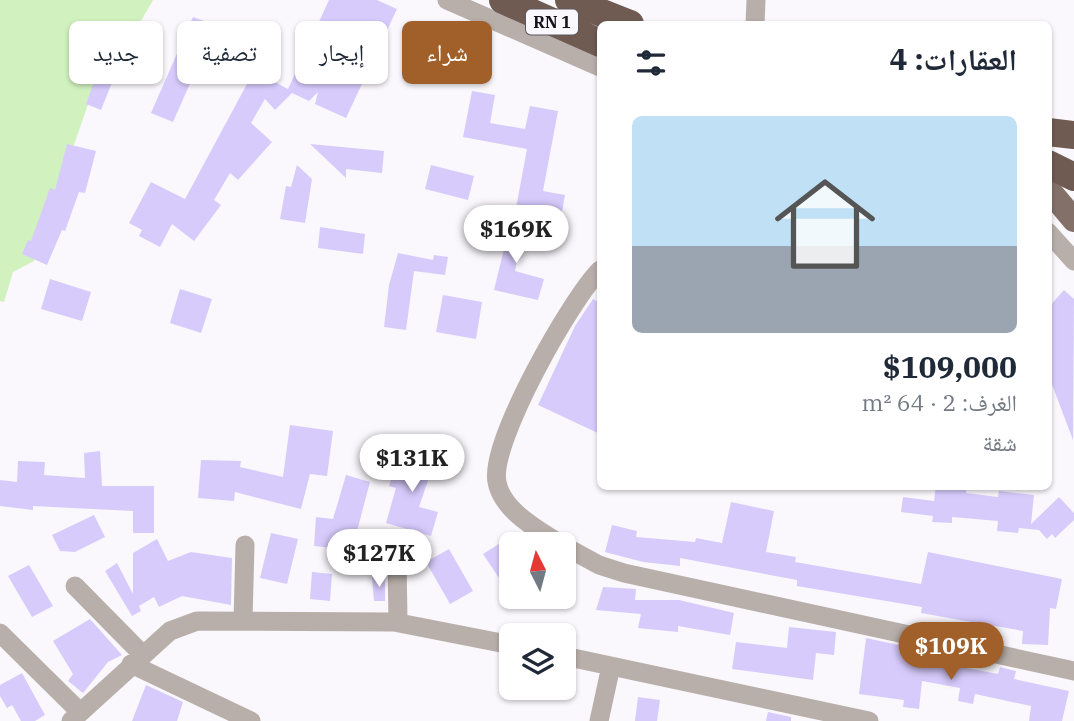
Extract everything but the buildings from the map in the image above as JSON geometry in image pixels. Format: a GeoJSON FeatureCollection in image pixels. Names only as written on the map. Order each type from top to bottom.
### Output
{"type":"FeatureCollection","features":[{"type":"Feature","properties":{"kind":"highway","name":"RN 1"},"geometry":{"type":"LineString","coordinates":[[503,0],[597,42]]}},
{"type":"Feature","properties":{"kind":"highway","name":"RN 1"},"geometry":{"type":"LineString","coordinates":[[569,0],[622,21]]}},
{"type":"Feature","properties":{"kind":"highway"},"geometry":{"type":"LineString","coordinates":[[1052,132],[1074,135]]}},
{"type":"Feature","properties":{"kind":"highway"},"geometry":{"type":"LineString","coordinates":[[1052,166],[1074,177]]}},
{"type":"Feature","properties":{"kind":"main road"},"geometry":{"type":"LineString","coordinates":[[1052,194],[1074,220]]}},
{"type":"Feature","properties":{"kind":"street"},"geometry":{"type":"LineString","coordinates":[[447,0],[597,66]]}},
{"type":"Feature","properties":{"kind":"street"},"geometry":{"type":"LineString","coordinates":[[755,21],[756,0]]}},
{"type":"Feature","properties":{"kind":"street"},"geometry":{"type":"LineString","coordinates":[[1052,236],[1074,261]]}},
{"type":"Feature","properties":{"kind":"street"},"geometry":{"type":"LineString","coordinates":[[543,532],[524,519],[504,498],[497,483],[497,467],[505,437],[569,309],[597,274]]}},
{"type":"Feature","properties":{"kind":"street"},"geometry":{"type":"LineString","coordinates":[[243,621],[245,545]]}},
{"type":"Feature","properties":{"kind":"street"},"geometry":{"type":"LineString","coordinates":[[576,553],[599,565],[624,573],[1074,671]]}},
{"type":"Feature","properties":{"kind":"street"},"geometry":{"type":"LineString","coordinates":[[397,558],[398,622]]}},
{"type":"Feature","properties":{"kind":"street"},"geometry":{"type":"LineString","coordinates":[[75,586],[136,659],[251,721]]}},
{"type":"Feature","properties":{"kind":"street"},"geometry":{"type":"LineString","coordinates":[[0,633],[76,717],[136,659],[182,625],[243,621],[398,622],[499,643]]}},
{"type":"Feature","properties":{"kind":"street"},"geometry":{"type":"LineString","coordinates":[[576,659],[869,721]]}},
{"type":"Feature","properties":{"kind":"street"},"geometry":{"type":"LineString","coordinates":[[599,721],[611,666]]}},
{"type":"Feature","properties":{"kind":"green space"},"geometry":{"type":"Polygon","coordinates":[[[0,0],[153,0],[141,21],[69,21],[69,84],[95,84],[34,261],[13,272],[4,302],[0,301],[0,0]]]}}]}
